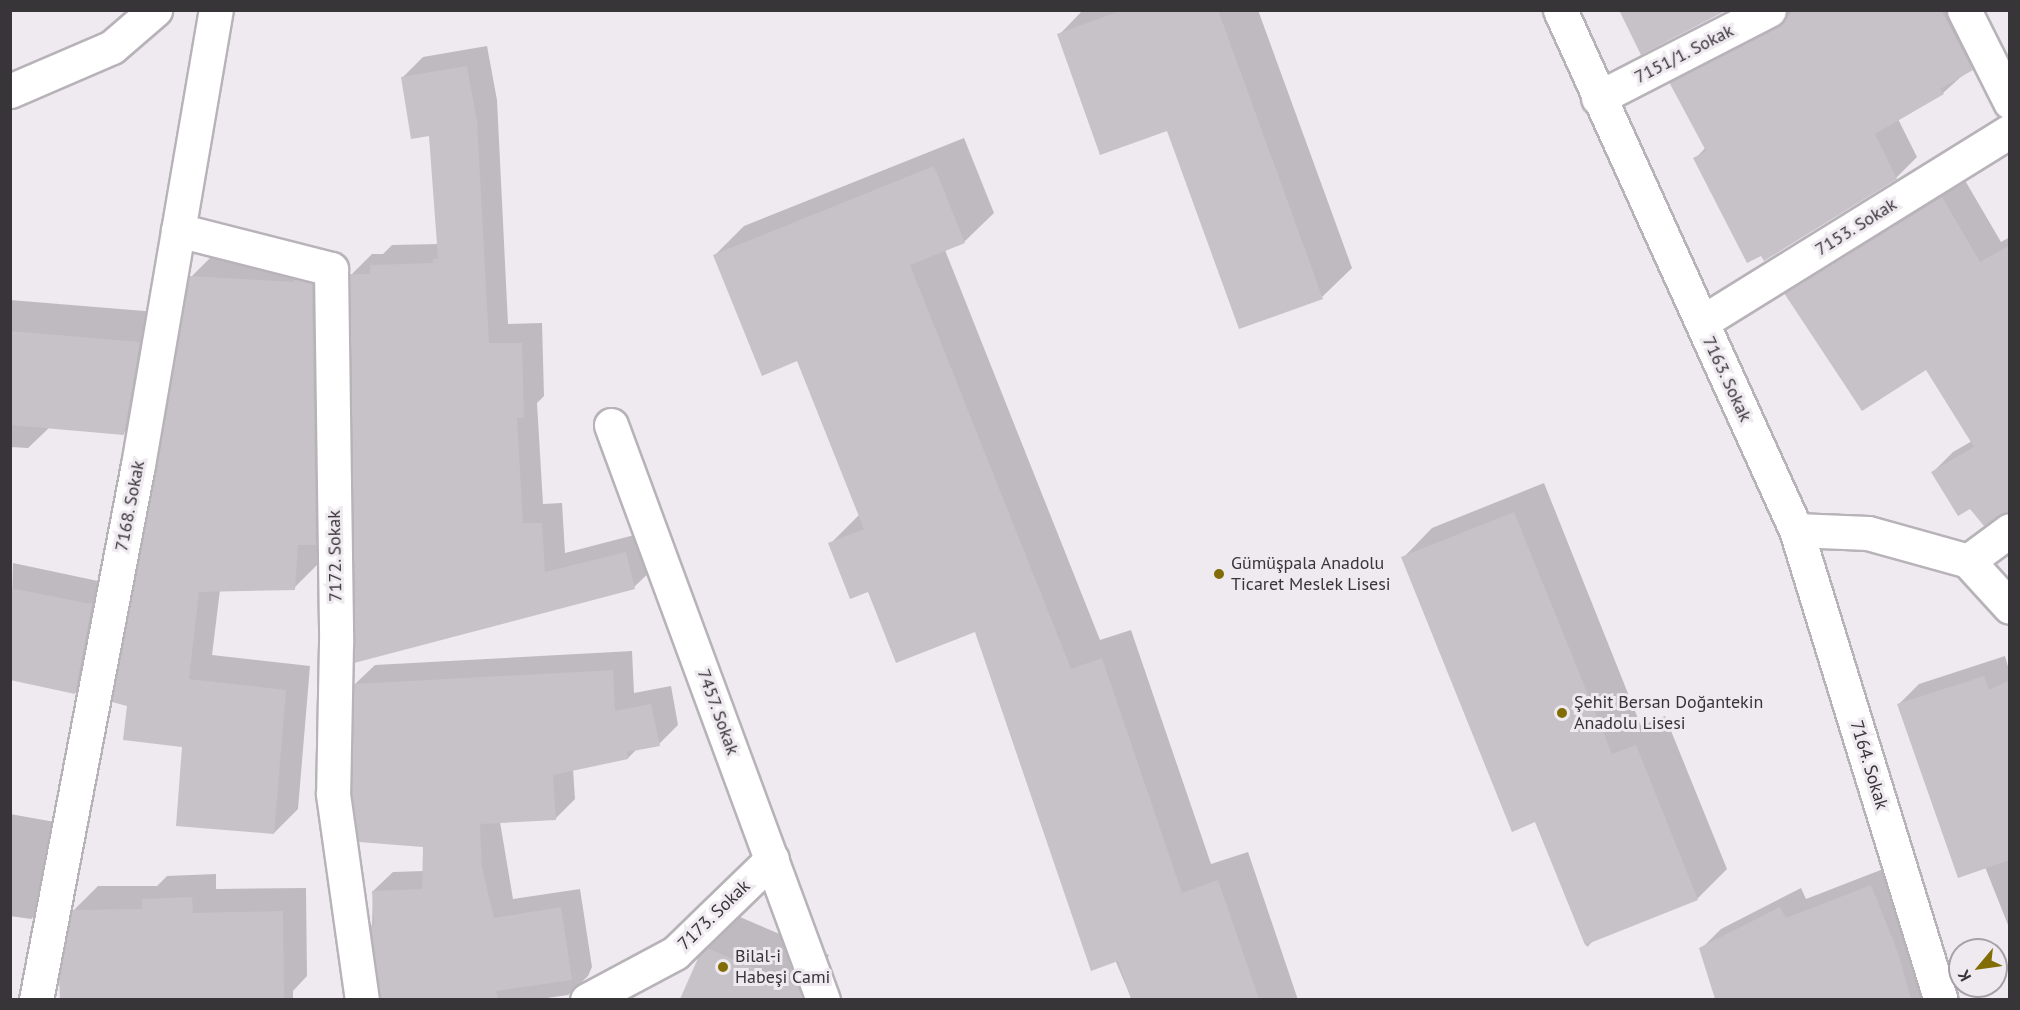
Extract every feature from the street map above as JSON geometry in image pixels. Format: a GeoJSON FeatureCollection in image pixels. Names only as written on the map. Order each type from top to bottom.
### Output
{"type":"FeatureCollection","features":[{"type":"Feature","properties":{"kind":"street"},"geometry":{"type":"LineString","coordinates":[[10,91],[112,47],[154,10]]}},
{"type":"Feature","properties":{"kind":"street","name":"7168. Sokak"},"geometry":{"type":"LineString","coordinates":[[36,999],[136,477],[216,10]]}},
{"type":"Feature","properties":{"kind":"street","name":"7163. Sokak"},"geometry":{"type":"LineString","coordinates":[[1560,10],[1796,530]]}},
{"type":"Feature","properties":{"kind":"street","name":"7151/1. Sokak"},"geometry":{"type":"LineString","coordinates":[[1598,98],[1769,10]]}},
{"type":"Feature","properties":{"kind":"street"},"geometry":{"type":"LineString","coordinates":[[1964,10],[2010,102]]}},
{"type":"Feature","properties":{"kind":"street","name":"7153. Sokak"},"geometry":{"type":"LineString","coordinates":[[1702,322],[2010,131]]}},
{"type":"Feature","properties":{"kind":"street","name":"7172. Sokak"},"geometry":{"type":"LineString","coordinates":[[177,230],[331,269],[336,643],[333,794],[362,999]]}},
{"type":"Feature","properties":{"kind":"street","name":"7457. Sokak"},"geometry":{"type":"LineString","coordinates":[[611,425],[823,999]]}},
{"type":"Feature","properties":{"kind":"street"},"geometry":{"type":"LineString","coordinates":[[1796,530],[1868,533],[1968,561],[2010,607]]}},
{"type":"Feature","properties":{"kind":"street","name":"7164. Sokak"},"geometry":{"type":"LineString","coordinates":[[1796,530],[1941,999]]}},
{"type":"Feature","properties":{"kind":"street"},"geometry":{"type":"LineString","coordinates":[[1968,561],[2010,530]]}},
{"type":"Feature","properties":{"kind":"street","name":"7173. Sokak"},"geometry":{"type":"LineString","coordinates":[[587,999],[675,953],[772,859]]}},
{"type":"Feature","properties":{"kind":"building"},"geometry":{"type":"Polygon","coordinates":[[[1123,10],[1218,10],[1323,299],[1239,329],[1167,131],[1100,155],[1057,34],[1123,10]]]}},
{"type":"Feature","properties":{"kind":"building"},"geometry":{"type":"Polygon","coordinates":[[[1619,10],[1727,10],[1641,55],[1619,10]]]}},
{"type":"Feature","properties":{"kind":"building"},"geometry":{"type":"Polygon","coordinates":[[[1794,10],[1941,10],[1973,70],[1940,89],[1944,94],[1875,134],[1897,179],[1764,261],[1761,256],[1747,263],[1693,158],[1706,151],[1669,82],[1778,27],[1794,10]]]}},
{"type":"Feature","properties":{"kind":"building"},"geometry":{"type":"Polygon","coordinates":[[[467,66],[477,121],[489,343],[522,343],[524,418],[517,418],[523,523],[542,523],[545,572],[626,552],[635,589],[354,663],[350,274],[370,274],[370,265],[433,263],[433,259],[438,258],[429,136],[411,139],[401,77],[467,66]]]}},
{"type":"Feature","properties":{"kind":"building"},"geometry":{"type":"Polygon","coordinates":[[[934,166],[965,243],[910,265],[1071,669],[1102,658],[1182,893],[1218,880],[1259,999],[1131,999],[1118,961],[1091,971],[975,632],[896,663],[868,592],[850,599],[828,543],[864,529],[797,361],[762,376],[713,255],[934,166]]]}},
{"type":"Feature","properties":{"kind":"building"},"geometry":{"type":"Polygon","coordinates":[[[1942,197],[1980,262],[2010,245],[2010,512],[1984,526],[1970,509],[1958,516],[1931,472],[1974,447],[1926,370],[1862,411],[1784,293],[1942,197]]]}},
{"type":"Feature","properties":{"kind":"building"},"geometry":{"type":"Polygon","coordinates":[[[189,276],[294,282],[294,279],[312,284],[316,545],[298,545],[295,590],[199,592],[189,679],[286,690],[274,834],[176,826],[182,747],[123,740],[127,706],[112,702],[189,276]]]}},
{"type":"Feature","properties":{"kind":"building"},"geometry":{"type":"Polygon","coordinates":[[[10,331],[140,342],[124,435],[10,425],[10,331]]]}},
{"type":"Feature","properties":{"kind":"building","name":"Şehit Bersan Doğantekin Anadolu Lisesi"},"geometry":{"type":"Polygon","coordinates":[[[1514,512],[1612,754],[1636,745],[1698,900],[1585,945],[1535,822],[1512,832],[1401,557],[1514,512]]]}},
{"type":"Feature","properties":{"kind":"building"},"geometry":{"type":"Polygon","coordinates":[[[10,588],[92,604],[75,694],[10,680],[10,588]]]}},
{"type":"Feature","properties":{"kind":"building"},"geometry":{"type":"Polygon","coordinates":[[[613,670],[615,711],[651,704],[660,746],[627,752],[628,759],[553,775],[556,820],[480,824],[482,867],[494,918],[561,907],[572,980],[496,991],[498,999],[380,999],[370,925],[374,925],[372,891],[422,889],[423,847],[359,842],[352,793],[354,684],[613,670]]]}},
{"type":"Feature","properties":{"kind":"building"},"geometry":{"type":"Polygon","coordinates":[[[1984,676],[1989,690],[2010,680],[2010,860],[1958,878],[1897,704],[1984,676]]]}},
{"type":"Feature","properties":{"kind":"building"},"geometry":{"type":"Polygon","coordinates":[[[1871,885],[1898,953],[1911,999],[1715,999],[1699,948],[1780,907],[1786,918],[1871,885]]]}},
{"type":"Feature","properties":{"kind":"building"},"geometry":{"type":"Polygon","coordinates":[[[192,897],[193,913],[283,911],[284,999],[60,999],[59,977],[72,910],[142,909],[142,899],[192,897]]]}},
{"type":"Feature","properties":{"kind":"building","name":"Bilal-i Habeşi Cami"},"geometry":{"type":"Polygon","coordinates":[[[707,948],[798,987],[803,999],[680,999],[699,956],[707,948]]]}},
{"type":"Feature","properties":{"kind":"place","name":"Gümüşpala Anadolu Ticaret Meslek Lisesi"},"geometry":{"type":"Point","coordinates":[1219,574]}},
{"type":"Feature","properties":{"kind":"place","name":"Şehit Bersan Doğantekin Anadolu Lisesi"},"geometry":{"type":"Point","coordinates":[1562,713]}},
{"type":"Feature","properties":{"kind":"place","name":"Bilal-i Habeşi Cami"},"geometry":{"type":"Point","coordinates":[723,967]}}]}
